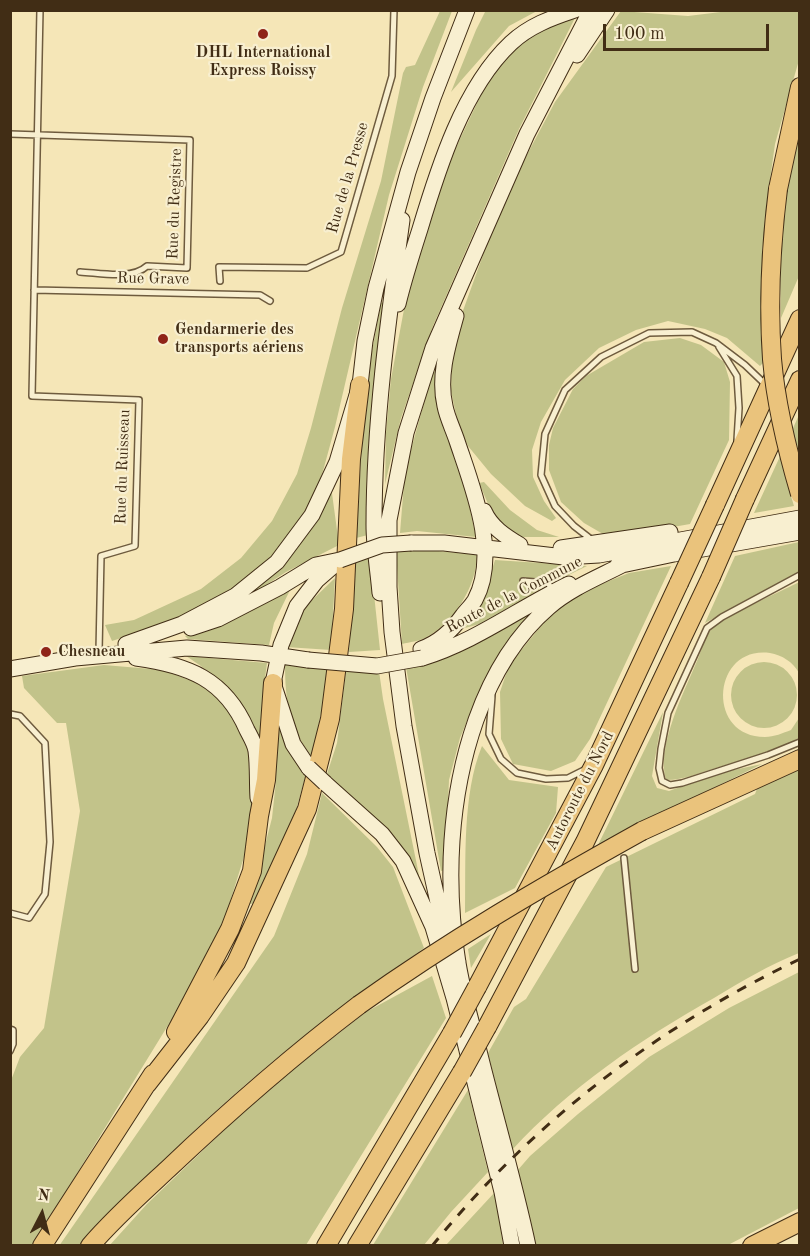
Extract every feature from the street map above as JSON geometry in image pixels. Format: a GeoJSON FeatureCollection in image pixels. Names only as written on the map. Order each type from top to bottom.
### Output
{"type":"FeatureCollection","features":[{"type":"Feature","properties":{"kind":"highway"},"geometry":{"type":"LineString","coordinates":[[800,87],[778,189],[771,249],[772,359],[779,412],[800,494]]}},
{"type":"Feature","properties":{"kind":"highway","name":"Autoroute du Nord"},"geometry":{"type":"LineString","coordinates":[[326,1245],[452,1033],[594,765],[800,319]]}},
{"type":"Feature","properties":{"kind":"highway","name":"Autoroute du Nord"},"geometry":{"type":"LineString","coordinates":[[357,1245],[462,1072],[585,842],[711,577],[800,380]]}},
{"type":"Feature","properties":{"kind":"highway"},"geometry":{"type":"LineString","coordinates":[[147,1084],[200,1016],[236,963],[307,809],[330,719],[343,620],[351,459],[360,385]]}},
{"type":"Feature","properties":{"kind":"highway"},"geometry":{"type":"LineString","coordinates":[[42,1245],[147,1084],[202,986],[230,928],[252,871],[266,780],[273,683]]}},
{"type":"Feature","properties":{"kind":"highway"},"geometry":{"type":"LineString","coordinates":[[90,1245],[107,1226],[212,1127],[322,1034],[414,966],[489,918],[642,831],[800,759]]}},
{"type":"Feature","properties":{"kind":"highway"},"geometry":{"type":"LineString","coordinates":[[752,1245],[800,1222]]}},
{"type":"Feature","properties":{"kind":"main road"},"geometry":{"type":"LineString","coordinates":[[10,669],[103,653],[182,624],[234,596],[277,562],[312,515],[337,462],[360,385],[365,341],[376,288],[408,172],[433,98],[467,10]]}},
{"type":"Feature","properties":{"kind":"main road"},"geometry":{"type":"LineString","coordinates":[[381,395],[401,290],[436,176],[479,82],[494,60],[529,28],[575,10]]}},
{"type":"Feature","properties":{"kind":"main road"},"geometry":{"type":"LineString","coordinates":[[458,962],[445,934],[427,854],[404,726],[392,632],[389,520],[406,433],[433,348],[527,134],[591,10]]}},
{"type":"Feature","properties":{"kind":"main road"},"geometry":{"type":"LineString","coordinates":[[527,134],[607,10]]}},
{"type":"Feature","properties":{"kind":"main road"},"geometry":{"type":"LineString","coordinates":[[408,172],[391,291],[376,441],[374,526],[385,650],[404,774],[433,913],[433,927]]}},
{"type":"Feature","properties":{"kind":"main road"},"geometry":{"type":"LineString","coordinates":[[422,653],[455,626],[475,600],[481,584],[486,548],[484,531],[469,477],[445,406],[443,387],[446,351],[471,261]]}},
{"type":"Feature","properties":{"kind":"main road"},"geometry":{"type":"LineString","coordinates":[[469,477],[488,520],[502,534],[520,545]]}},
{"type":"Feature","properties":{"kind":"main road"},"geometry":{"type":"LineString","coordinates":[[505,551],[520,545],[557,548],[598,543],[800,510]]}},
{"type":"Feature","properties":{"kind":"main road"},"geometry":{"type":"LineString","coordinates":[[126,644],[174,633],[218,619],[280,587],[311,576],[340,560],[382,545],[444,543],[564,557],[599,555],[800,518]]}},
{"type":"Feature","properties":{"kind":"main road","name":"Route de la Commune"},"geometry":{"type":"LineString","coordinates":[[103,653],[187,648],[377,666],[422,653],[445,651],[553,591],[585,576],[624,564],[800,532]]}},
{"type":"Feature","properties":{"kind":"main road"},"geometry":{"type":"LineString","coordinates":[[528,1245],[458,962],[451,853],[457,789],[466,749],[483,702],[505,658],[520,637],[550,606],[624,564]]}},
{"type":"Feature","properties":{"kind":"main road"},"geometry":{"type":"LineString","coordinates":[[311,576],[278,655],[273,683],[293,744],[309,768],[382,834],[403,861],[433,927],[454,998],[502,1192],[512,1245]]}},
{"type":"Feature","properties":{"kind":"main road"},"geometry":{"type":"LineString","coordinates":[[103,653],[165,662],[194,671],[215,684],[230,700],[243,720],[256,750],[259,816]]}},
{"type":"Feature","properties":{"kind":"lane"},"geometry":{"type":"LineString","coordinates":[[34,290],[40,10]]}},
{"type":"Feature","properties":{"kind":"lane","name":"Rue de la Presse"},"geometry":{"type":"LineString","coordinates":[[220,281],[219,267],[307,268],[341,252],[392,76],[394,10]]}},
{"type":"Feature","properties":{"kind":"lane","name":"Rue du Registre"},"geometry":{"type":"LineString","coordinates":[[10,134],[190,140],[187,268],[147,266],[128,274],[80,272]]}},
{"type":"Feature","properties":{"kind":"lane","name":"Rue Grave"},"geometry":{"type":"LineString","coordinates":[[34,290],[260,295],[270,301]]}},
{"type":"Feature","properties":{"kind":"lane","name":"Rue du Ruisseau"},"geometry":{"type":"LineString","coordinates":[[34,290],[32,396],[139,400],[135,546],[101,556],[103,653]]}},
{"type":"Feature","properties":{"kind":"lane"},"geometry":{"type":"LineString","coordinates":[[598,543],[574,526],[555,506],[541,475],[545,434],[565,390],[601,357],[650,333],[692,332],[716,343],[745,365],[769,388]]}},
{"type":"Feature","properties":{"kind":"lane"},"geometry":{"type":"LineString","coordinates":[[716,343],[737,376],[738,427],[732,467]]}},
{"type":"Feature","properties":{"kind":"lane"},"geometry":{"type":"LineString","coordinates":[[800,575],[722,617],[707,628],[668,713],[658,768],[662,781],[670,785],[682,783],[800,742]]}},
{"type":"Feature","properties":{"kind":"lane"},"geometry":{"type":"LineString","coordinates":[[523,581],[548,584],[553,591]]}},
{"type":"Feature","properties":{"kind":"lane"},"geometry":{"type":"LineString","coordinates":[[493,682],[489,734],[501,759],[517,773],[546,779],[568,777],[594,765]]}},
{"type":"Feature","properties":{"kind":"lane"},"geometry":{"type":"LineString","coordinates":[[10,714],[20,716],[45,743],[50,842],[45,894],[29,918],[10,913]]}},
{"type":"Feature","properties":{"kind":"lane"},"geometry":{"type":"LineString","coordinates":[[624,858],[635,969]]}},
{"type":"Feature","properties":{"kind":"lane"},"geometry":{"type":"LineString","coordinates":[[10,1029],[13,1030],[13,1044],[10,1051]]}},
{"type":"Feature","properties":{"kind":"green space"},"geometry":{"type":"Polygon","coordinates":[[[486,10],[537,11],[509,26],[451,92],[476,30],[486,10]]]}},
{"type":"Feature","properties":{"kind":"green space"},"geometry":{"type":"Polygon","coordinates":[[[737,10],[799,11],[799,60],[775,144],[767,201],[762,254],[764,362],[760,366],[727,338],[705,329],[668,321],[636,330],[599,348],[565,380],[541,422],[532,450],[533,477],[544,501],[556,518],[552,521],[525,506],[491,474],[468,446],[458,424],[451,391],[452,352],[460,319],[487,244],[521,166],[555,102],[621,11],[688,16],[737,10]]]}},
{"type":"Feature","properties":{"kind":"green space"},"geometry":{"type":"Polygon","coordinates":[[[440,11],[452,11],[423,87],[389,195],[335,427],[323,471],[310,506],[269,559],[242,584],[173,621],[112,641],[105,625],[134,620],[201,589],[241,558],[272,521],[297,474],[342,308],[381,181],[403,73],[406,67],[415,65],[440,11]]]}},
{"type":"Feature","properties":{"kind":"green space"},"geometry":{"type":"Polygon","coordinates":[[[575,18],[519,129],[433,326],[401,418],[385,484],[386,433],[391,379],[405,304],[441,179],[488,80],[511,51],[543,29],[575,18]]]}},
{"type":"Feature","properties":{"kind":"green space"},"geometry":{"type":"Polygon","coordinates":[[[799,116],[799,276],[781,318],[780,253],[786,189],[799,116]]]}},
{"type":"Feature","properties":{"kind":"green space"},"geometry":{"type":"Polygon","coordinates":[[[386,302],[368,448],[368,535],[356,538],[366,383],[381,303],[386,302]]]}},
{"type":"Feature","properties":{"kind":"green space"},"geometry":{"type":"Polygon","coordinates":[[[680,338],[701,345],[724,362],[730,382],[729,440],[690,524],[622,536],[603,534],[584,523],[561,502],[549,470],[549,445],[553,428],[573,389],[586,376],[644,342],[680,338]]]}},
{"type":"Feature","properties":{"kind":"green space"},"geometry":{"type":"Polygon","coordinates":[[[433,371],[437,373],[439,408],[467,496],[476,537],[417,531],[400,533],[405,471],[433,371]]]}},
{"type":"Feature","properties":{"kind":"green space"},"geometry":{"type":"Polygon","coordinates":[[[799,415],[799,484],[788,486],[794,506],[754,513],[799,415]]]}},
{"type":"Feature","properties":{"kind":"green space"},"geometry":{"type":"Polygon","coordinates":[[[484,482],[510,510],[537,530],[559,537],[519,537],[495,520],[479,483],[484,482]]]}},
{"type":"Feature","properties":{"kind":"green space"},"geometry":{"type":"Polygon","coordinates":[[[331,486],[339,545],[286,572],[243,600],[240,597],[331,486]]]}},
{"type":"Feature","properties":{"kind":"green space"},"geometry":{"type":"Polygon","coordinates":[[[799,542],[799,572],[705,623],[735,556],[799,542]]]}},
{"type":"Feature","properties":{"kind":"green space"},"geometry":{"type":"Polygon","coordinates":[[[419,549],[477,555],[476,567],[468,591],[454,614],[425,638],[402,644],[396,550],[419,549]]]}},
{"type":"Feature","properties":{"kind":"green space"},"geometry":{"type":"Polygon","coordinates":[[[370,557],[380,650],[349,652],[353,564],[370,557]]]}},
{"type":"Feature","properties":{"kind":"green space"},"geometry":{"type":"Polygon","coordinates":[[[495,560],[587,566],[540,589],[483,623],[465,628],[480,604],[495,560]]]}},
{"type":"Feature","properties":{"kind":"green space"},"geometry":{"type":"Polygon","coordinates":[[[671,566],[590,739],[575,761],[551,771],[513,764],[501,739],[500,692],[509,665],[550,615],[584,591],[629,573],[671,566]]]}},
{"type":"Feature","properties":{"kind":"green space"},"geometry":{"type":"Polygon","coordinates":[[[335,578],[331,650],[286,647],[294,624],[309,603],[335,578]]]}},
{"type":"Feature","properties":{"kind":"green space"},"geometry":{"type":"Polygon","coordinates":[[[799,582],[799,673],[790,662],[779,655],[751,654],[736,663],[727,676],[723,692],[725,708],[732,723],[746,733],[765,737],[775,736],[791,730],[799,718],[799,738],[748,758],[685,778],[666,780],[664,767],[668,736],[710,631],[738,612],[799,582]]]}},
{"type":"Feature","properties":{"kind":"green space"},"geometry":{"type":"Polygon","coordinates":[[[291,588],[274,623],[269,645],[188,639],[185,636],[245,613],[291,588]]]}},
{"type":"Feature","properties":{"kind":"green space"},"geometry":{"type":"Polygon","coordinates":[[[531,610],[481,687],[460,738],[449,780],[445,870],[441,871],[406,667],[531,610]]]}},
{"type":"Feature","properties":{"kind":"green space"},"geometry":{"type":"Polygon","coordinates":[[[186,656],[267,663],[263,694],[262,766],[254,729],[237,699],[222,683],[186,656]]]}},
{"type":"Feature","properties":{"kind":"green space"},"geometry":{"type":"Polygon","coordinates":[[[770,662],[788,671],[795,682],[797,695],[795,708],[788,719],[777,726],[758,728],[740,719],[733,708],[731,689],[740,671],[751,664],[770,662]]]}},
{"type":"Feature","properties":{"kind":"green space"},"geometry":{"type":"Polygon","coordinates":[[[285,664],[330,669],[312,757],[293,724],[287,701],[285,664]]]}},
{"type":"Feature","properties":{"kind":"green space"},"geometry":{"type":"Polygon","coordinates":[[[104,665],[163,670],[202,685],[226,703],[242,731],[251,761],[254,810],[248,844],[225,918],[195,987],[167,1027],[33,1245],[11,1245],[10,1083],[20,1057],[44,1028],[80,811],[66,723],[57,723],[24,688],[22,676],[104,665]]]}},
{"type":"Feature","properties":{"kind":"green space"},"geometry":{"type":"Polygon","coordinates":[[[346,671],[379,671],[421,885],[406,852],[388,829],[326,777],[337,743],[346,671]]]}},
{"type":"Feature","properties":{"kind":"green space"},"geometry":{"type":"Polygon","coordinates":[[[663,712],[652,776],[657,788],[669,791],[719,773],[762,764],[598,845],[663,712]]]}},
{"type":"Feature","properties":{"kind":"green space"},"geometry":{"type":"Polygon","coordinates":[[[276,721],[284,740],[306,774],[292,825],[256,903],[250,904],[272,818],[276,781],[276,721]]]}},
{"type":"Feature","properties":{"kind":"green space"},"geometry":{"type":"Polygon","coordinates":[[[482,746],[509,780],[558,787],[556,813],[515,888],[465,913],[468,806],[471,785],[482,746]]]}},
{"type":"Feature","properties":{"kind":"green space"},"geometry":{"type":"Polygon","coordinates":[[[799,769],[799,953],[745,979],[633,1048],[557,1106],[512,1150],[488,1053],[514,1007],[526,999],[606,867],[755,794],[758,786],[799,769]]]}},
{"type":"Feature","properties":{"kind":"green space"},"geometry":{"type":"Polygon","coordinates":[[[322,793],[377,847],[393,867],[424,948],[307,1034],[247,1083],[134,1189],[81,1245],[59,1246],[274,936],[307,854],[322,793]]]}},
{"type":"Feature","properties":{"kind":"green space"},"geometry":{"type":"Polygon","coordinates":[[[491,934],[471,968],[468,949],[491,934]]]}},
{"type":"Feature","properties":{"kind":"green space"},"geometry":{"type":"Polygon","coordinates":[[[799,972],[799,1208],[728,1245],[535,1245],[517,1171],[530,1156],[649,1057],[729,1008],[799,972]]]}},
{"type":"Feature","properties":{"kind":"green space"},"geometry":{"type":"Polygon","coordinates":[[[432,976],[446,1018],[306,1245],[109,1246],[147,1204],[263,1093],[366,1012],[432,976]]]}},
{"type":"Feature","properties":{"kind":"green space"},"geometry":{"type":"Polygon","coordinates":[[[468,1090],[488,1172],[424,1245],[373,1245],[468,1090]]]}},
{"type":"Feature","properties":{"kind":"green space"},"geometry":{"type":"Polygon","coordinates":[[[495,1192],[503,1245],[446,1246],[446,1245],[495,1192]]]}},
{"type":"Feature","properties":{"kind":"railway"},"geometry":{"type":"LineString","coordinates":[[432,1246],[512,1158],[600,1081],[696,1015],[800,959]]}},
{"type":"Feature","properties":{"kind":"place","name":"DHL International Express Roissy"},"geometry":{"type":"Point","coordinates":[263,34]}},
{"type":"Feature","properties":{"kind":"place","name":"Gendarmerie des transports aériens"},"geometry":{"type":"Point","coordinates":[163,339]}},
{"type":"Feature","properties":{"kind":"place","name":"Chesneau"},"geometry":{"type":"Point","coordinates":[46,652]}}]}
